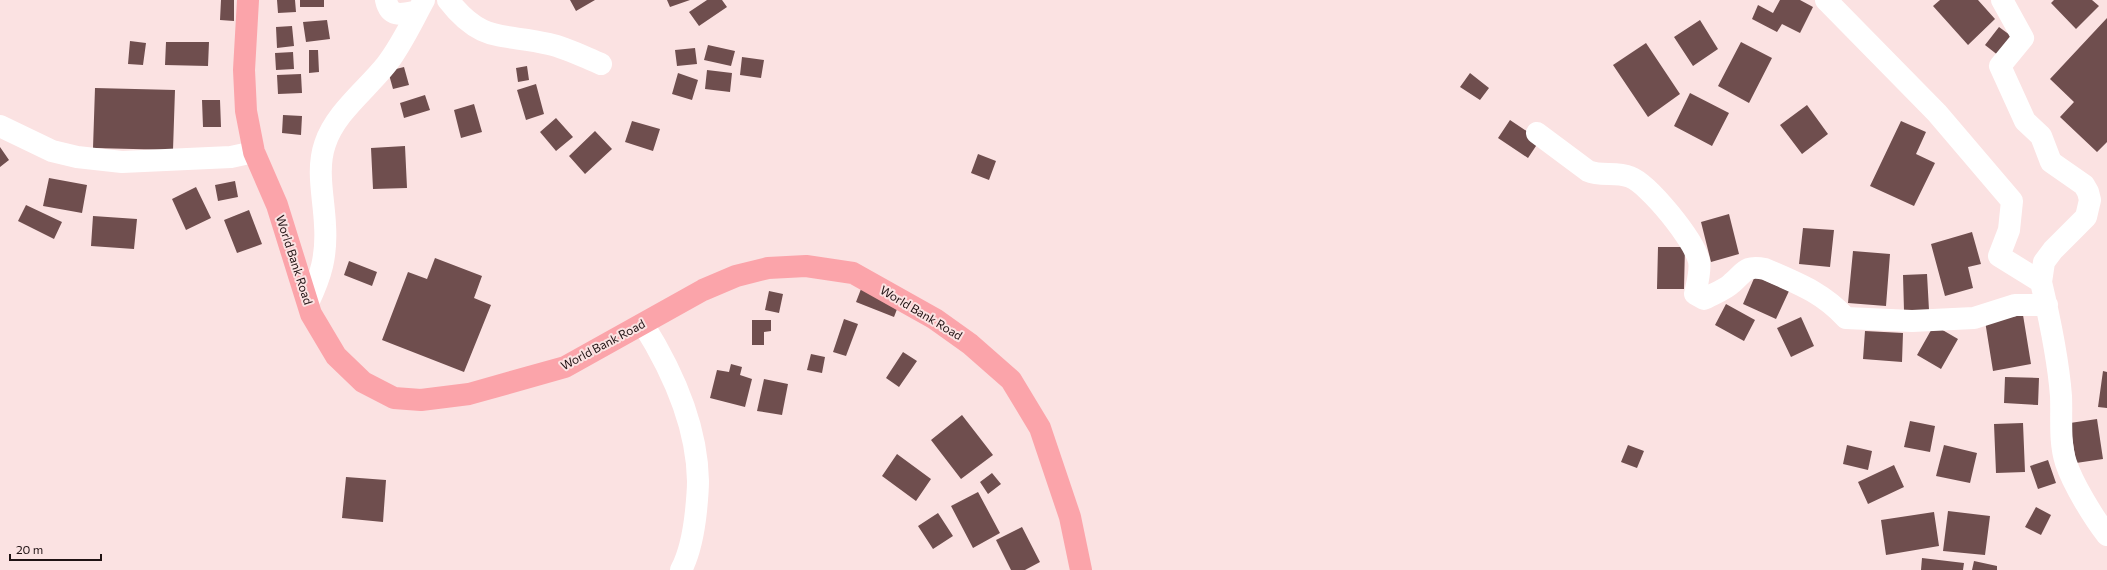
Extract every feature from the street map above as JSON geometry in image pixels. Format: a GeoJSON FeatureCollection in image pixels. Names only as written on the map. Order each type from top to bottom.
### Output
{"type":"FeatureCollection","features":[{"type":"Feature","properties":{"kind":"main road","name":"World Bank Road"},"geometry":{"type":"LineString","coordinates":[[248,0],[244,70],[246,111],[254,152],[277,205],[312,314],[336,356],[363,382],[394,398],[421,400],[468,394],[565,368],[702,290],[736,276],[768,268],[806,266],[853,273],[935,319],[970,344],[1011,380],[1040,428],[1070,517],[1081,570]]}},
{"type":"Feature","properties":{"kind":"street"},"geometry":{"type":"LineString","coordinates":[[386,0],[388,9],[398,14],[421,6]]}},
{"type":"Feature","properties":{"kind":"street"},"geometry":{"type":"LineString","coordinates":[[448,0],[464,17],[488,33],[548,44],[601,64]]}},
{"type":"Feature","properties":{"kind":"street"},"geometry":{"type":"LineString","coordinates":[[1826,0],[1937,113],[2012,201],[2009,230],[1999,256],[2041,282]]}},
{"type":"Feature","properties":{"kind":"street"},"geometry":{"type":"LineString","coordinates":[[2002,0],[2023,38],[2000,66],[2026,121],[2041,136],[2051,162],[2084,185],[2090,200],[2086,217],[2053,250],[2044,262],[2041,282],[2054,332],[2061,397],[2062,442],[2066,462],[2072,478],[2107,535]]}},
{"type":"Feature","properties":{"kind":"street"},"geometry":{"type":"LineString","coordinates":[[308,303],[320,278],[324,257],[325,226],[320,175],[325,144],[333,126],[386,64],[421,6]]}},
{"type":"Feature","properties":{"kind":"street"},"geometry":{"type":"LineString","coordinates":[[0,126],[52,151],[77,157],[122,162],[231,157],[254,152]]}},
{"type":"Feature","properties":{"kind":"street"},"geometry":{"type":"LineString","coordinates":[[1537,133],[1594,174],[1630,177],[1664,207],[1683,230],[1698,259],[1700,266],[1695,294],[1704,299],[1732,284],[1742,272],[1758,268],[1765,269],[1812,290],[1831,302],[1846,318],[1912,321],[1974,318],[2015,305],[2047,305]]}},
{"type":"Feature","properties":{"kind":"street"},"geometry":{"type":"LineString","coordinates":[[643,324],[661,352],[673,377],[692,434],[698,480],[694,529],[681,570]]}},
{"type":"Feature","properties":{"kind":"building"},"geometry":{"type":"Polygon","coordinates":[[[221,0],[234,0],[234,21],[220,20],[221,0]]]}},
{"type":"Feature","properties":{"kind":"building"},"geometry":{"type":"Polygon","coordinates":[[[277,0],[295,0],[296,12],[278,13],[277,0]]]}},
{"type":"Feature","properties":{"kind":"building"},"geometry":{"type":"Polygon","coordinates":[[[300,0],[324,0],[324,7],[300,7],[300,0]]]}},
{"type":"Feature","properties":{"kind":"building"},"geometry":{"type":"Polygon","coordinates":[[[570,0],[595,0],[576,11],[570,0]]]}},
{"type":"Feature","properties":{"kind":"building"},"geometry":{"type":"Polygon","coordinates":[[[667,0],[690,0],[670,7],[667,0]]]}},
{"type":"Feature","properties":{"kind":"building"},"geometry":{"type":"Polygon","coordinates":[[[707,0],[722,0],[727,7],[699,26],[689,12],[707,0]]]}},
{"type":"Feature","properties":{"kind":"building"},"geometry":{"type":"Polygon","coordinates":[[[1780,0],[1800,0],[1813,7],[1800,33],[1782,24],[1777,32],[1752,19],[1758,5],[1773,13],[1780,0]]]}},
{"type":"Feature","properties":{"kind":"building"},"geometry":{"type":"Polygon","coordinates":[[[1940,0],[1978,0],[1995,19],[1968,45],[1933,6],[1940,0]]]}},
{"type":"Feature","properties":{"kind":"building"},"geometry":{"type":"Polygon","coordinates":[[[2054,0],[2092,0],[2099,6],[2076,29],[2051,3],[2054,0]]]}},
{"type":"Feature","properties":{"kind":"building"},"geometry":{"type":"Polygon","coordinates":[[[2107,18],[2107,142],[2097,152],[2060,117],[2074,102],[2050,79],[2107,18]]]}},
{"type":"Feature","properties":{"kind":"building"},"geometry":{"type":"Polygon","coordinates":[[[327,20],[330,39],[306,42],[303,22],[327,20]]]}},
{"type":"Feature","properties":{"kind":"building"},"geometry":{"type":"Polygon","coordinates":[[[1700,20],[1718,49],[1693,66],[1674,37],[1700,20]]]}},
{"type":"Feature","properties":{"kind":"building"},"geometry":{"type":"Polygon","coordinates":[[[292,26],[294,46],[277,48],[276,27],[292,26]]]}},
{"type":"Feature","properties":{"kind":"building"},"geometry":{"type":"Polygon","coordinates":[[[1999,27],[2014,38],[1999,56],[1985,45],[1999,27]]]}},
{"type":"Feature","properties":{"kind":"building"},"geometry":{"type":"Polygon","coordinates":[[[130,41],[146,43],[143,65],[128,64],[130,41]]]}},
{"type":"Feature","properties":{"kind":"building"},"geometry":{"type":"Polygon","coordinates":[[[166,42],[209,42],[208,66],[165,65],[166,42]]]}},
{"type":"Feature","properties":{"kind":"building"},"geometry":{"type":"Polygon","coordinates":[[[1741,42],[1772,58],[1749,103],[1718,86],[1741,42]]]}},
{"type":"Feature","properties":{"kind":"building"},"geometry":{"type":"Polygon","coordinates":[[[1646,43],[1680,94],[1648,117],[1613,65],[1646,43]]]}},
{"type":"Feature","properties":{"kind":"building"},"geometry":{"type":"Polygon","coordinates":[[[708,45],[735,51],[731,66],[704,60],[708,45]]]}},
{"type":"Feature","properties":{"kind":"building"},"geometry":{"type":"Polygon","coordinates":[[[695,48],[697,64],[677,66],[675,50],[695,48]]]}},
{"type":"Feature","properties":{"kind":"building"},"geometry":{"type":"Polygon","coordinates":[[[309,50],[318,50],[319,72],[309,73],[309,50]]]}},
{"type":"Feature","properties":{"kind":"building"},"geometry":{"type":"Polygon","coordinates":[[[293,52],[294,69],[276,70],[275,53],[293,52]]]}},
{"type":"Feature","properties":{"kind":"building"},"geometry":{"type":"Polygon","coordinates":[[[742,57],[764,60],[761,78],[740,75],[742,57]]]}},
{"type":"Feature","properties":{"kind":"building"},"geometry":{"type":"Polygon","coordinates":[[[527,66],[529,80],[518,82],[516,68],[527,66]]]}},
{"type":"Feature","properties":{"kind":"building"},"geometry":{"type":"Polygon","coordinates":[[[404,67],[409,85],[393,89],[388,71],[404,67]]]}},
{"type":"Feature","properties":{"kind":"building"},"geometry":{"type":"Polygon","coordinates":[[[707,70],[732,73],[730,92],[705,89],[707,70]]]}},
{"type":"Feature","properties":{"kind":"building"},"geometry":{"type":"Polygon","coordinates":[[[678,73],[698,80],[692,100],[672,94],[678,73]]]}},
{"type":"Feature","properties":{"kind":"building"},"geometry":{"type":"Polygon","coordinates":[[[1470,73],[1489,88],[1480,100],[1460,87],[1470,73]]]}},
{"type":"Feature","properties":{"kind":"building"},"geometry":{"type":"Polygon","coordinates":[[[301,74],[302,93],[278,94],[277,75],[301,74]]]}},
{"type":"Feature","properties":{"kind":"building"},"geometry":{"type":"Polygon","coordinates":[[[536,84],[544,114],[526,120],[517,90],[536,84]]]}},
{"type":"Feature","properties":{"kind":"building"},"geometry":{"type":"Polygon","coordinates":[[[95,88],[175,90],[173,150],[93,148],[95,88]]]}},
{"type":"Feature","properties":{"kind":"building"},"geometry":{"type":"Polygon","coordinates":[[[1690,93],[1729,113],[1712,146],[1674,126],[1690,93]]]}},
{"type":"Feature","properties":{"kind":"building"},"geometry":{"type":"Polygon","coordinates":[[[425,95],[430,110],[404,118],[400,103],[425,95]]]}},
{"type":"Feature","properties":{"kind":"building"},"geometry":{"type":"Polygon","coordinates":[[[202,100],[220,100],[221,127],[203,127],[202,100]]]}},
{"type":"Feature","properties":{"kind":"building"},"geometry":{"type":"Polygon","coordinates":[[[474,104],[482,132],[461,138],[454,110],[474,104]]]}},
{"type":"Feature","properties":{"kind":"building"},"geometry":{"type":"Polygon","coordinates":[[[1807,105],[1828,134],[1802,154],[1780,125],[1807,105]]]}},
{"type":"Feature","properties":{"kind":"building"},"geometry":{"type":"Polygon","coordinates":[[[283,115],[302,116],[301,135],[282,133],[283,115]]]}},
{"type":"Feature","properties":{"kind":"building"},"geometry":{"type":"Polygon","coordinates":[[[556,118],[573,137],[556,151],[540,132],[556,118]]]}},
{"type":"Feature","properties":{"kind":"building"},"geometry":{"type":"Polygon","coordinates":[[[1510,120],[1540,140],[1528,158],[1498,138],[1510,120]]]}},
{"type":"Feature","properties":{"kind":"building"},"geometry":{"type":"Polygon","coordinates":[[[632,121],[660,129],[653,151],[625,142],[632,121]]]}},
{"type":"Feature","properties":{"kind":"building"},"geometry":{"type":"Polygon","coordinates":[[[1901,121],[1926,132],[1916,154],[1935,163],[1914,206],[1870,186],[1901,121]]]}},
{"type":"Feature","properties":{"kind":"building"},"geometry":{"type":"Polygon","coordinates":[[[595,131],[612,149],[585,174],[569,156],[595,131]]]}},
{"type":"Feature","properties":{"kind":"building"},"geometry":{"type":"Polygon","coordinates":[[[405,146],[407,188],[373,189],[371,148],[405,146]]]}},
{"type":"Feature","properties":{"kind":"building"},"geometry":{"type":"Polygon","coordinates":[[[0,147],[9,160],[0,167],[0,147]]]}},
{"type":"Feature","properties":{"kind":"building"},"geometry":{"type":"Polygon","coordinates":[[[978,154],[996,161],[989,180],[971,173],[978,154]]]}},
{"type":"Feature","properties":{"kind":"building"},"geometry":{"type":"Polygon","coordinates":[[[49,178],[87,185],[82,213],[43,206],[49,178]]]}},
{"type":"Feature","properties":{"kind":"building"},"geometry":{"type":"Polygon","coordinates":[[[235,181],[238,197],[218,201],[215,185],[235,181]]]}},
{"type":"Feature","properties":{"kind":"building"},"geometry":{"type":"Polygon","coordinates":[[[196,187],[211,218],[186,230],[172,199],[196,187]]]}},
{"type":"Feature","properties":{"kind":"building"},"geometry":{"type":"Polygon","coordinates":[[[26,205],[62,222],[54,239],[18,221],[26,205]]]}},
{"type":"Feature","properties":{"kind":"building"},"geometry":{"type":"Polygon","coordinates":[[[249,210],[262,244],[237,253],[224,220],[249,210]]]}},
{"type":"Feature","properties":{"kind":"building"},"geometry":{"type":"Polygon","coordinates":[[[1729,214],[1739,254],[1711,262],[1701,222],[1729,214]]]}},
{"type":"Feature","properties":{"kind":"building"},"geometry":{"type":"Polygon","coordinates":[[[93,216],[137,219],[134,249],[91,246],[93,216]]]}},
{"type":"Feature","properties":{"kind":"building"},"geometry":{"type":"Polygon","coordinates":[[[1803,228],[1834,230],[1830,267],[1799,264],[1803,228]]]}},
{"type":"Feature","properties":{"kind":"building"},"geometry":{"type":"Polygon","coordinates":[[[1972,232],[1981,264],[1968,267],[1973,288],[1945,296],[1931,244],[1972,232]]]}},
{"type":"Feature","properties":{"kind":"building"},"geometry":{"type":"Polygon","coordinates":[[[1658,247],[1685,247],[1684,289],[1657,289],[1658,247]]]}},
{"type":"Feature","properties":{"kind":"building"},"geometry":{"type":"Polygon","coordinates":[[[1853,251],[1890,254],[1886,306],[1848,303],[1853,251]]]}},
{"type":"Feature","properties":{"kind":"building"},"geometry":{"type":"Polygon","coordinates":[[[435,258],[482,276],[474,298],[491,305],[464,372],[382,340],[408,272],[427,279],[435,258]]]}},
{"type":"Feature","properties":{"kind":"building"},"geometry":{"type":"Polygon","coordinates":[[[349,261],[377,272],[372,286],[344,275],[349,261]]]}},
{"type":"Feature","properties":{"kind":"building"},"geometry":{"type":"Polygon","coordinates":[[[1927,274],[1929,310],[1904,311],[1903,275],[1927,274]]]}},
{"type":"Feature","properties":{"kind":"building"},"geometry":{"type":"Polygon","coordinates":[[[1755,276],[1789,291],[1776,319],[1743,304],[1755,276]]]}},
{"type":"Feature","properties":{"kind":"building"},"geometry":{"type":"Polygon","coordinates":[[[861,289],[899,304],[894,317],[856,302],[861,289]]]}},
{"type":"Feature","properties":{"kind":"building"},"geometry":{"type":"Polygon","coordinates":[[[769,291],[783,294],[779,313],[765,310],[769,291]]]}},
{"type":"Feature","properties":{"kind":"building"},"geometry":{"type":"Polygon","coordinates":[[[1726,304],[1755,320],[1744,341],[1715,325],[1726,304]]]}},
{"type":"Feature","properties":{"kind":"building"},"geometry":{"type":"Polygon","coordinates":[[[2023,315],[2031,364],[1993,371],[1985,321],[2023,315]]]}},
{"type":"Feature","properties":{"kind":"building"},"geometry":{"type":"Polygon","coordinates":[[[1801,317],[1814,346],[1791,357],[1777,328],[1801,317]]]}},
{"type":"Feature","properties":{"kind":"building"},"geometry":{"type":"Polygon","coordinates":[[[844,319],[858,324],[846,356],[833,352],[844,319]]]}},
{"type":"Feature","properties":{"kind":"building"},"geometry":{"type":"Polygon","coordinates":[[[752,320],[771,320],[771,331],[764,332],[764,345],[752,345],[752,320]]]}},
{"type":"Feature","properties":{"kind":"building"},"geometry":{"type":"Polygon","coordinates":[[[1934,325],[1958,339],[1941,369],[1917,355],[1934,325]]]}},
{"type":"Feature","properties":{"kind":"building"},"geometry":{"type":"Polygon","coordinates":[[[1865,331],[1903,333],[1902,362],[1863,359],[1865,331]]]}},
{"type":"Feature","properties":{"kind":"building"},"geometry":{"type":"Polygon","coordinates":[[[903,352],[917,361],[899,387],[886,378],[903,352]]]}},
{"type":"Feature","properties":{"kind":"building"},"geometry":{"type":"Polygon","coordinates":[[[811,354],[825,357],[822,373],[807,370],[811,354]]]}},
{"type":"Feature","properties":{"kind":"building"},"geometry":{"type":"Polygon","coordinates":[[[731,364],[742,367],[740,375],[752,379],[745,407],[710,398],[717,370],[729,372],[731,364]]]}},
{"type":"Feature","properties":{"kind":"building"},"geometry":{"type":"Polygon","coordinates":[[[2103,371],[2107,372],[2107,408],[2098,407],[2103,371]]]}},
{"type":"Feature","properties":{"kind":"building"},"geometry":{"type":"Polygon","coordinates":[[[2005,377],[2039,378],[2038,405],[2004,403],[2005,377]]]}},
{"type":"Feature","properties":{"kind":"building"},"geometry":{"type":"Polygon","coordinates":[[[764,379],[788,384],[782,415],[757,411],[764,379]]]}},
{"type":"Feature","properties":{"kind":"building"},"geometry":{"type":"Polygon","coordinates":[[[962,415],[993,455],[961,479],[931,440],[962,415]]]}},
{"type":"Feature","properties":{"kind":"building"},"geometry":{"type":"Polygon","coordinates":[[[2097,419],[2103,459],[2076,463],[2070,423],[2097,419]]]}},
{"type":"Feature","properties":{"kind":"building"},"geometry":{"type":"Polygon","coordinates":[[[1910,421],[1935,426],[1930,452],[1904,447],[1910,421]]]}},
{"type":"Feature","properties":{"kind":"building"},"geometry":{"type":"Polygon","coordinates":[[[2023,423],[2025,472],[1996,473],[1994,424],[2023,423]]]}},
{"type":"Feature","properties":{"kind":"building"},"geometry":{"type":"Polygon","coordinates":[[[1628,445],[1644,451],[1637,468],[1621,462],[1628,445]]]}},
{"type":"Feature","properties":{"kind":"building"},"geometry":{"type":"Polygon","coordinates":[[[1847,445],[1872,451],[1868,470],[1843,464],[1847,445]]]}},
{"type":"Feature","properties":{"kind":"building"},"geometry":{"type":"Polygon","coordinates":[[[1944,445],[1977,453],[1970,483],[1936,476],[1944,445]]]}},
{"type":"Feature","properties":{"kind":"building"},"geometry":{"type":"Polygon","coordinates":[[[897,454],[931,479],[916,501],[882,476],[897,454]]]}},
{"type":"Feature","properties":{"kind":"building"},"geometry":{"type":"Polygon","coordinates":[[[2048,460],[2056,483],[2038,489],[2030,466],[2048,460]]]}},
{"type":"Feature","properties":{"kind":"building"},"geometry":{"type":"Polygon","coordinates":[[[1894,465],[1904,487],[1868,504],[1858,482],[1894,465]]]}},
{"type":"Feature","properties":{"kind":"building"},"geometry":{"type":"Polygon","coordinates":[[[992,473],[1001,484],[988,494],[980,482],[992,473]]]}},
{"type":"Feature","properties":{"kind":"building"},"geometry":{"type":"Polygon","coordinates":[[[346,477],[386,480],[383,522],[342,518],[346,477]]]}},
{"type":"Feature","properties":{"kind":"building"},"geometry":{"type":"Polygon","coordinates":[[[978,492],[1000,533],[973,548],[951,506],[978,492]]]}},
{"type":"Feature","properties":{"kind":"building"},"geometry":{"type":"Polygon","coordinates":[[[2036,507],[2051,515],[2041,535],[2025,527],[2036,507]]]}},
{"type":"Feature","properties":{"kind":"building"},"geometry":{"type":"Polygon","coordinates":[[[1948,511],[1990,516],[1985,555],[1943,551],[1948,511]]]}},
{"type":"Feature","properties":{"kind":"building"},"geometry":{"type":"Polygon","coordinates":[[[1934,512],[1939,546],[1886,555],[1881,520],[1934,512]]]}},
{"type":"Feature","properties":{"kind":"building"},"geometry":{"type":"Polygon","coordinates":[[[938,513],[953,536],[933,549],[918,526],[938,513]]]}},
{"type":"Feature","properties":{"kind":"building"},"geometry":{"type":"Polygon","coordinates":[[[1022,527],[1040,562],[1025,570],[1011,570],[996,540],[1022,527]]]}},
{"type":"Feature","properties":{"kind":"building"},"geometry":{"type":"Polygon","coordinates":[[[1922,558],[1964,563],[1963,570],[1921,570],[1922,558]]]}},
{"type":"Feature","properties":{"kind":"building"},"geometry":{"type":"Polygon","coordinates":[[[1974,561],[1997,566],[1997,570],[1972,570],[1974,561]]]}}]}
